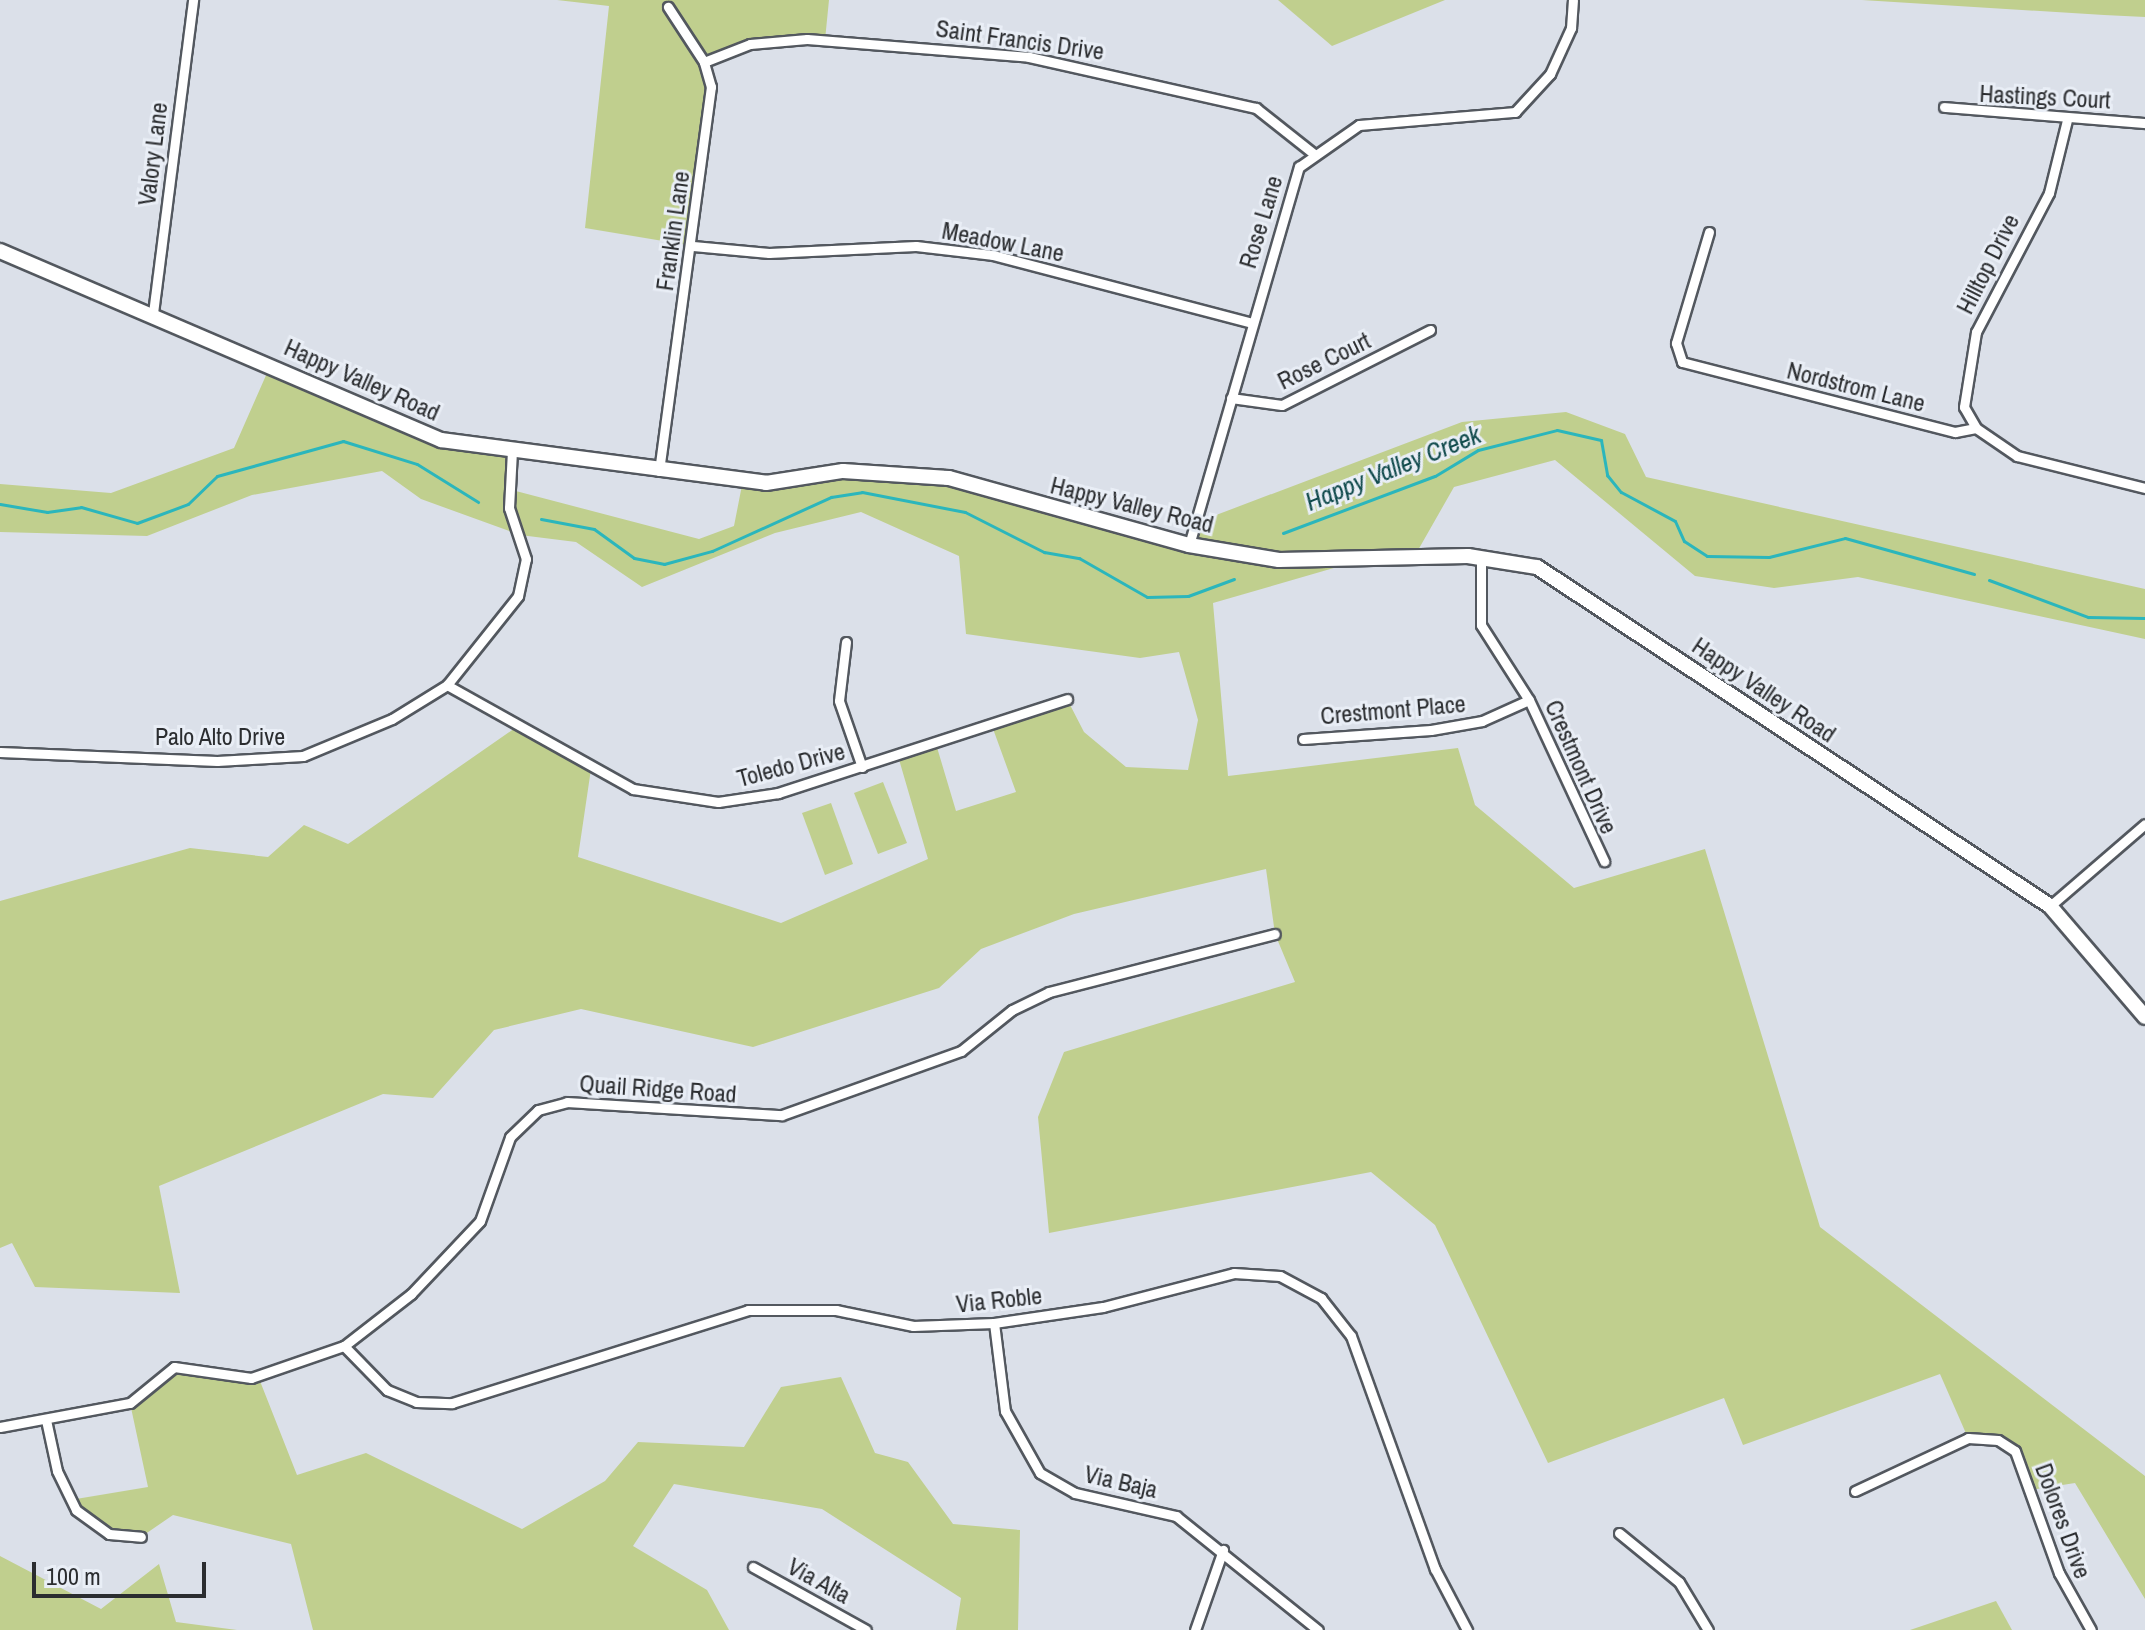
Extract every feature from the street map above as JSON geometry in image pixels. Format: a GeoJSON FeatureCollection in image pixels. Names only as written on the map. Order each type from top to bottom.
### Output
{"type":"FeatureCollection","features":[{"type":"Feature","properties":{"kind":"street","name":"Valory Lane"},"geometry":{"type":"LineString","coordinates":[[153,313],[193,0]]}},
{"type":"Feature","properties":{"kind":"street","name":"Rose Lane"},"geometry":{"type":"LineString","coordinates":[[1189,545],[1290,186],[1314,154],[1359,125],[1515,112],[1550,74],[1571,28],[1573,0]]}},
{"type":"Feature","properties":{"kind":"street","name":"Franklin Lane"},"geometry":{"type":"LineString","coordinates":[[659,471],[693,246],[711,87],[704,62],[668,7]]}},
{"type":"Feature","properties":{"kind":"street","name":"Saint Francis Drive"},"geometry":{"type":"LineString","coordinates":[[704,62],[750,44],[807,39],[1029,57],[1256,108],[1314,154]]}},
{"type":"Feature","properties":{"kind":"street","name":"Hastings Court"},"geometry":{"type":"LineString","coordinates":[[1944,107],[2067,120],[2145,123]]}},
{"type":"Feature","properties":{"kind":"street","name":"Hilltop Drive"},"geometry":{"type":"LineString","coordinates":[[1976,428],[1964,407],[1967,358],[2009,258],[2049,193],[2067,120]]}},
{"type":"Feature","properties":{"kind":"street","name":"Nordstrom Lane"},"geometry":{"type":"LineString","coordinates":[[1709,232],[1676,343],[1682,362],[1955,432],[1976,428]]}},
{"type":"Feature","properties":{"kind":"street","name":"Meadow Lane"},"geometry":{"type":"LineString","coordinates":[[693,246],[769,253],[916,246],[993,255],[1252,323]]}},
{"type":"Feature","properties":{"kind":"street","name":"Happy Valley Road"},"geometry":{"type":"LineString","coordinates":[[0,251],[153,313],[441,440],[766,483],[843,471],[949,478],[1189,545],[1279,560],[1481,558],[1537,567],[2050,906],[2145,1017]]}},
{"type":"Feature","properties":{"kind":"street","name":"Rose Court"},"geometry":{"type":"LineString","coordinates":[[1231,398],[1282,405],[1430,330]]}},
{"type":"Feature","properties":{"kind":"street"},"geometry":{"type":"LineString","coordinates":[[1976,428],[2017,456],[2145,488]]}},
{"type":"Feature","properties":{"kind":"street","name":"Palo Alto Drive"},"geometry":{"type":"LineString","coordinates":[[0,752],[217,761],[303,756],[392,719],[447,685],[518,596],[526,559],[509,508],[512,450]]}},
{"type":"Feature","properties":{"kind":"street","name":"Crestmont Drive"},"geometry":{"type":"LineString","coordinates":[[1481,558],[1481,625],[1529,700],[1604,861]]}},
{"type":"Feature","properties":{"kind":"street"},"geometry":{"type":"LineString","coordinates":[[846,642],[839,701],[862,767]]}},
{"type":"Feature","properties":{"kind":"street","name":"Toledo Drive"},"geometry":{"type":"LineString","coordinates":[[447,685],[591,769],[676,799],[746,800],[862,767],[1067,699]]}},
{"type":"Feature","properties":{"kind":"street","name":"Crestmont Place"},"geometry":{"type":"LineString","coordinates":[[1303,739],[1431,730],[1482,721],[1529,700]]}},
{"type":"Feature","properties":{"kind":"street"},"geometry":{"type":"LineString","coordinates":[[2050,906],[2145,824]]}},
{"type":"Feature","properties":{"kind":"street","name":"Quail Ridge Road"},"geometry":{"type":"LineString","coordinates":[[0,1427],[130,1403],[174,1367],[251,1378],[344,1346],[411,1294],[480,1221],[510,1137],[538,1110],[567,1102],[782,1115],[961,1051],[1012,1010],[1049,992],[1275,934]]}},
{"type":"Feature","properties":{"kind":"street","name":"Via Roble"},"geometry":{"type":"LineString","coordinates":[[344,1346],[387,1390],[442,1404],[748,1310],[836,1310],[913,1326],[994,1323],[1103,1307],[1234,1273],[1280,1276],[1308,1289],[1351,1336],[1435,1569],[1467,1630]]}},
{"type":"Feature","properties":{"kind":"street","name":"Via Baja"},"geometry":{"type":"LineString","coordinates":[[994,1323],[1005,1411],[1040,1473],[1075,1493],[1176,1516],[1223,1550],[1318,1630]]}},
{"type":"Feature","properties":{"kind":"street"},"geometry":{"type":"LineString","coordinates":[[46,1420],[76,1510],[109,1534],[141,1537]]}},
{"type":"Feature","properties":{"kind":"street","name":"Dolores Drive"},"geometry":{"type":"LineString","coordinates":[[1855,1491],[1968,1438],[1998,1440],[2015,1451],[2059,1573],[2091,1630]]}},
{"type":"Feature","properties":{"kind":"street"},"geometry":{"type":"LineString","coordinates":[[1619,1533],[1679,1582],[1708,1630]]}},
{"type":"Feature","properties":{"kind":"street"},"geometry":{"type":"LineString","coordinates":[[1195,1630],[1223,1550]]}},
{"type":"Feature","properties":{"kind":"street","name":"Via Alta"},"geometry":{"type":"LineString","coordinates":[[753,1567],[866,1630]]}},
{"type":"Feature","properties":{"kind":"green space"},"geometry":{"type":"Polygon","coordinates":[[[557,0],[829,0],[825,40],[781,40],[704,62],[711,87],[693,246],[585,228],[609,6],[557,0]]]}},
{"type":"Feature","properties":{"kind":"green space"},"geometry":{"type":"Polygon","coordinates":[[[1278,0],[1445,0],[1332,46],[1278,0]]]}},
{"type":"Feature","properties":{"kind":"green space"},"geometry":{"type":"Polygon","coordinates":[[[1862,0],[2145,0],[2145,17],[2104,15],[1862,0]]]}},
{"type":"Feature","properties":{"kind":"green space"},"geometry":{"type":"Polygon","coordinates":[[[271,364],[414,429],[512,450],[512,490],[699,539],[734,526],[743,480],[843,471],[906,475],[1189,545],[1195,523],[1462,422],[1566,412],[1625,434],[1646,477],[2145,589],[2145,639],[1858,577],[1774,588],[1695,576],[1555,460],[1454,487],[1413,559],[1351,563],[1213,603],[1228,776],[1458,748],[1475,805],[1574,888],[1705,849],[1820,1227],[2145,1476],[2145,1599],[2075,1483],[2031,1490],[2015,1451],[1998,1440],[1968,1438],[1940,1374],[1743,1445],[1724,1398],[1548,1463],[1435,1225],[1371,1172],[1049,1233],[1038,1117],[1064,1052],[1295,982],[1275,934],[1266,869],[1074,914],[981,949],[939,988],[753,1047],[581,1009],[494,1030],[433,1098],[383,1094],[159,1186],[180,1293],[35,1287],[12,1243],[0,1248],[0,901],[190,848],[268,857],[304,825],[348,844],[518,726],[591,769],[578,857],[781,923],[928,859],[898,756],[936,744],[956,811],[1016,792],[992,726],[1067,699],[1084,732],[1126,767],[1188,770],[1198,720],[1179,652],[1140,658],[966,634],[959,556],[861,512],[775,533],[642,587],[576,542],[520,535],[421,499],[382,471],[252,495],[147,536],[0,532],[0,484],[111,493],[234,448],[271,364]]]}},
{"type":"Feature","properties":{"kind":"green space"},"geometry":{"type":"Polygon","coordinates":[[[883,782],[907,843],[878,854],[854,793],[883,782]]]}},
{"type":"Feature","properties":{"kind":"green space"},"geometry":{"type":"Polygon","coordinates":[[[831,803],[853,864],[825,875],[802,813],[831,803]]]}},
{"type":"Feature","properties":{"kind":"green space"},"geometry":{"type":"Polygon","coordinates":[[[174,1367],[258,1376],[297,1475],[366,1453],[522,1529],[605,1481],[638,1442],[744,1447],[781,1387],[841,1377],[875,1453],[908,1462],[953,1524],[1020,1530],[1018,1630],[956,1630],[961,1598],[822,1509],[674,1484],[633,1546],[707,1590],[729,1630],[313,1630],[291,1544],[173,1515],[141,1537],[109,1534],[70,1500],[148,1487],[130,1403],[174,1367]]]}},
{"type":"Feature","properties":{"kind":"green space"},"geometry":{"type":"Polygon","coordinates":[[[0,1556],[101,1609],[159,1564],[176,1622],[237,1630],[0,1630],[0,1556]]]}},
{"type":"Feature","properties":{"kind":"green space"},"geometry":{"type":"Polygon","coordinates":[[[1996,1601],[2012,1630],[1910,1630],[1996,1601]]]}},
{"type":"Feature","properties":{"kind":"waterway","name":"Happy Valley Creek"},"geometry":{"type":"LineString","coordinates":[[1283,533],[1435,476],[1478,450],[1557,430],[1601,440],[1607,475],[1621,492],[1675,521],[1684,541],[1707,556],[1769,557],[1845,538],[1974,574]]}},
{"type":"Feature","properties":{"kind":"waterway","name":"Happy Valley Creek"},"geometry":{"type":"LineString","coordinates":[[0,504],[47,512],[81,507],[137,523],[188,504],[217,476],[343,441],[417,464],[478,502]]}},
{"type":"Feature","properties":{"kind":"waterway","name":"Happy Valley Creek"},"geometry":{"type":"LineString","coordinates":[[541,519],[594,529],[634,558],[664,564],[712,551],[831,497],[862,492],[965,512],[1044,552],[1079,558],[1147,597],[1188,596],[1234,579]]}},
{"type":"Feature","properties":{"kind":"waterway","name":"Happy Valley Creek"},"geometry":{"type":"LineString","coordinates":[[1989,580],[2088,617],[2145,618]]}}]}
